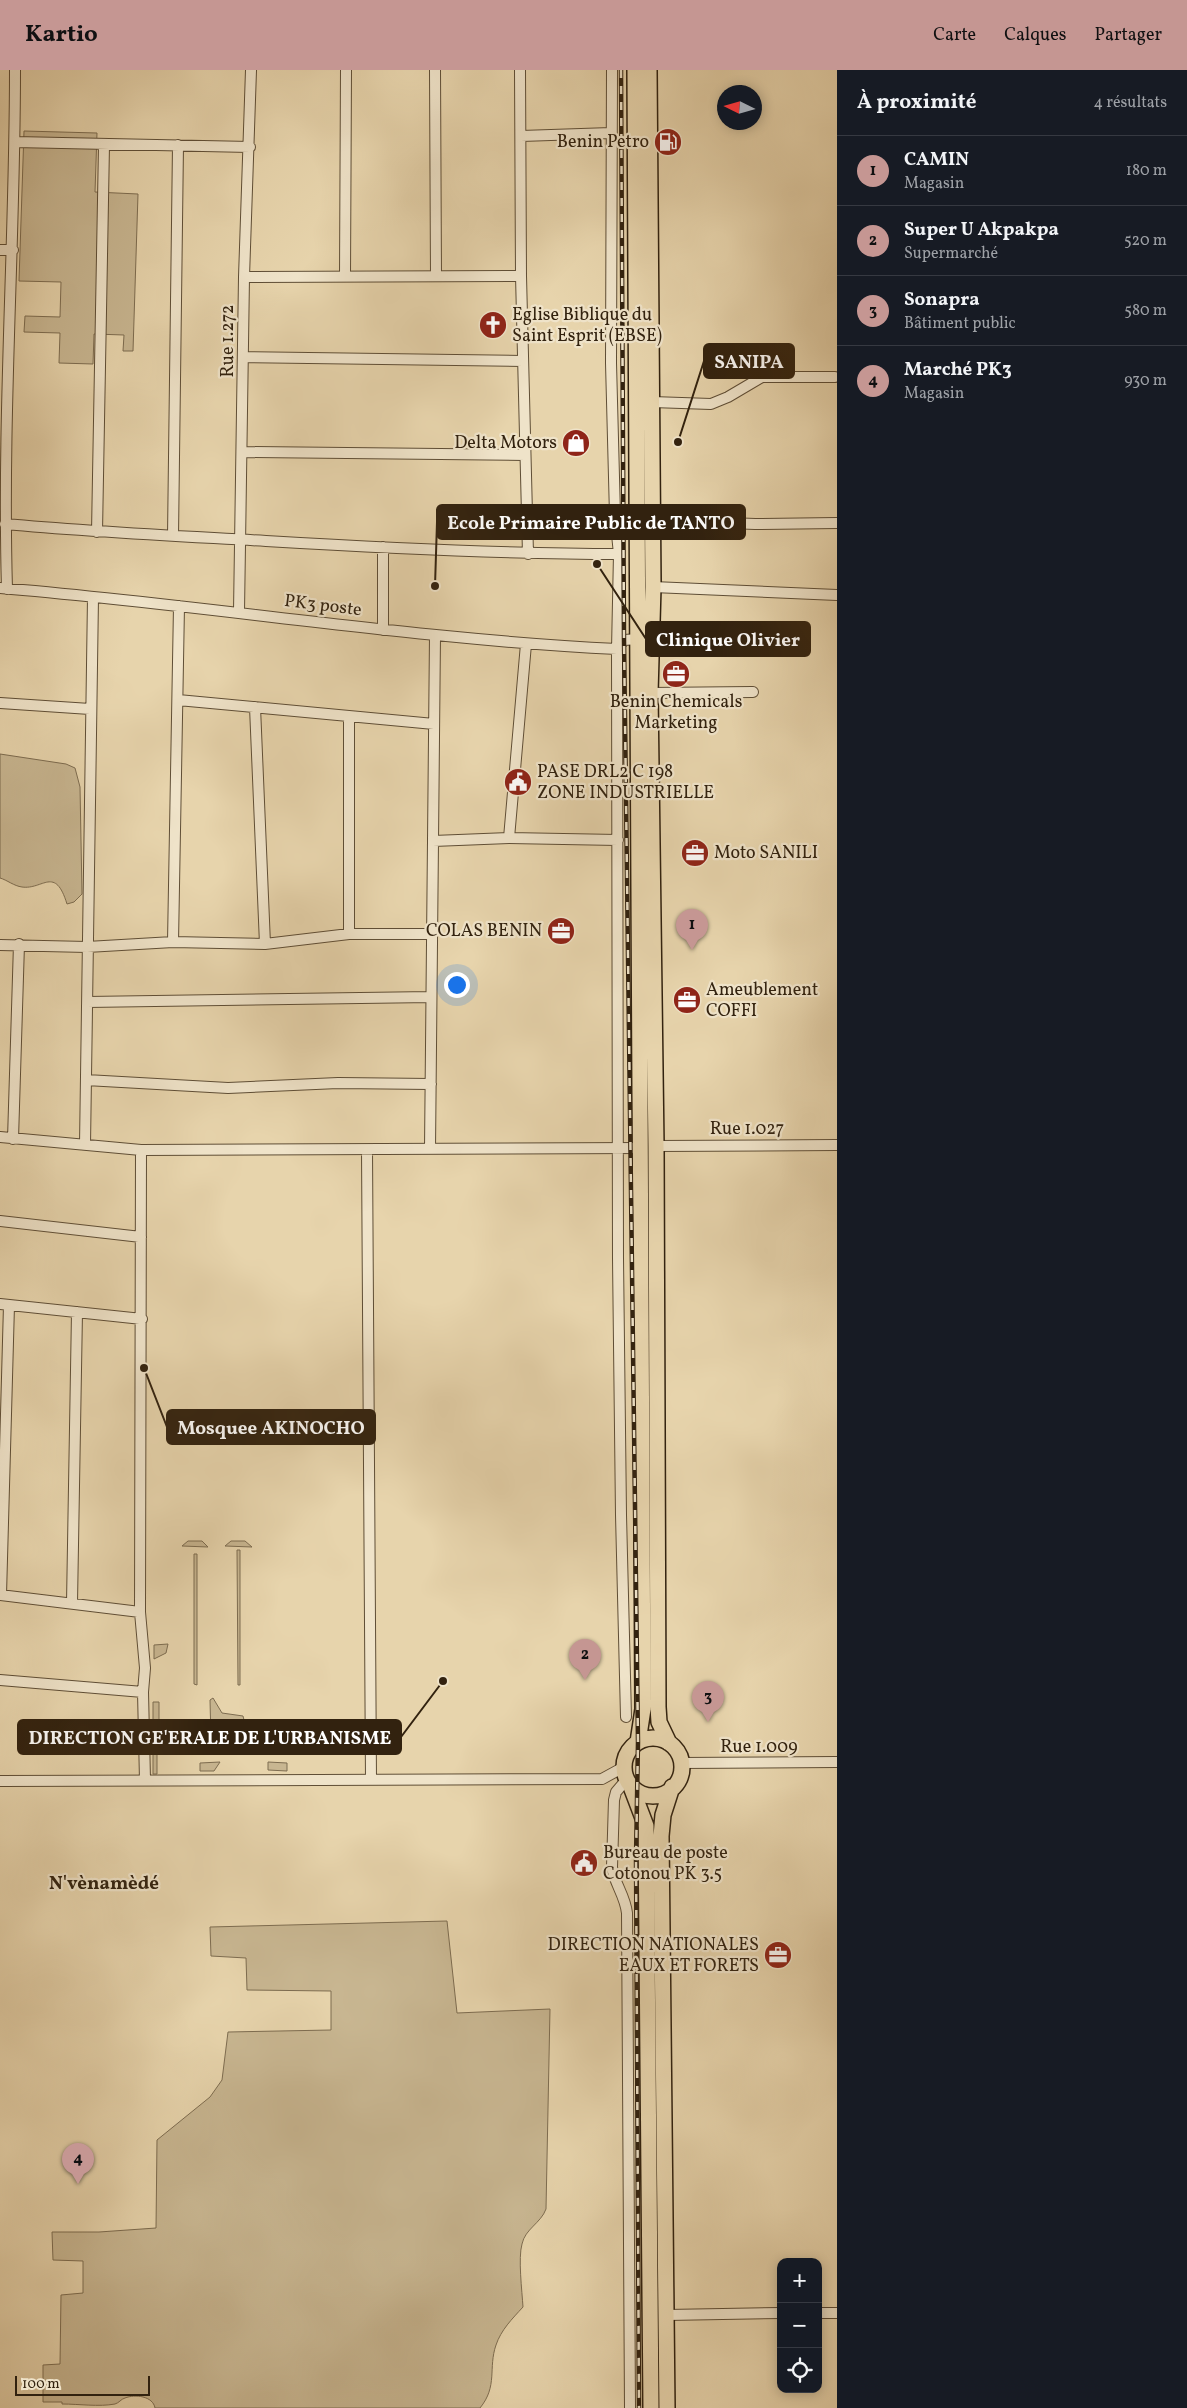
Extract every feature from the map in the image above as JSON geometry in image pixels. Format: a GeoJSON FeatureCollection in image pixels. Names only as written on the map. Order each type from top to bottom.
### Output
{"type":"FeatureCollection","features":[{"type":"Feature","properties":{"kind":"highway"},"geometry":{"type":"LineString","coordinates":[[627,1777],[641,1793],[653,1795],[665,1793],[680,1776],[681,1763],[677,1752],[669,1743],[659,1722],[658,1706],[639,639],[635,70]]}},
{"type":"Feature","properties":{"kind":"highway"},"geometry":{"type":"LineString","coordinates":[[638,1742],[644,1709],[649,1147],[650,693],[654,587],[649,70]]}},
{"type":"Feature","properties":{"kind":"highway"},"geometry":{"type":"LineString","coordinates":[[651,2408],[646,1826],[627,1777],[628,1751],[638,1742],[654,1738],[669,1743]]}},
{"type":"Feature","properties":{"kind":"highway"},"geometry":{"type":"LineString","coordinates":[[667,2408],[662,1836],[664,1815],[672,1787]]}},
{"type":"Feature","properties":{"kind":"street"},"geometry":{"type":"LineString","coordinates":[[4,589],[13,250],[15,70]]}},
{"type":"Feature","properties":{"kind":"street","name":"Rue 1.272"},"geometry":{"type":"LineString","coordinates":[[239,612],[242,539],[244,277],[250,147],[251,70]]}},
{"type":"Feature","properties":{"kind":"street"},"geometry":{"type":"LineString","coordinates":[[345,277],[346,70]]}},
{"type":"Feature","properties":{"kind":"street"},"geometry":{"type":"LineString","coordinates":[[435,70],[436,276]]}},
{"type":"Feature","properties":{"kind":"street"},"geometry":{"type":"LineString","coordinates":[[520,70],[521,276],[528,554]]}},
{"type":"Feature","properties":{"kind":"street"},"geometry":{"type":"LineString","coordinates":[[612,70],[611,363],[615,515],[619,554],[617,649],[620,1515],[626,1717]]}},
{"type":"Feature","properties":{"kind":"street"},"geometry":{"type":"LineString","coordinates":[[521,136],[611,133]]}},
{"type":"Feature","properties":{"kind":"street"},"geometry":{"type":"LineString","coordinates":[[15,142],[250,147]]}},
{"type":"Feature","properties":{"kind":"street"},"geometry":{"type":"LineString","coordinates":[[97,532],[104,144]]}},
{"type":"Feature","properties":{"kind":"street"},"geometry":{"type":"LineString","coordinates":[[173,536],[178,145]]}},
{"type":"Feature","properties":{"kind":"street"},"geometry":{"type":"LineString","coordinates":[[0,250],[13,250]]}},
{"type":"Feature","properties":{"kind":"street"},"geometry":{"type":"LineString","coordinates":[[244,277],[521,276]]}},
{"type":"Feature","properties":{"kind":"street"},"geometry":{"type":"LineString","coordinates":[[244,357],[523,361]]}},
{"type":"Feature","properties":{"kind":"street"},"geometry":{"type":"LineString","coordinates":[[652,402],[711,404],[728,397],[762,377],[834,377]]}},
{"type":"Feature","properties":{"kind":"street"},"geometry":{"type":"LineString","coordinates":[[242,452],[525,455]]}},
{"type":"Feature","properties":{"kind":"street"},"geometry":{"type":"LineString","coordinates":[[652,520],[755,524],[837,523]]}},
{"type":"Feature","properties":{"kind":"street"},"geometry":{"type":"LineString","coordinates":[[5,524],[97,532],[383,548],[528,554],[619,554]]}},
{"type":"Feature","properties":{"kind":"street"},"geometry":{"type":"LineString","coordinates":[[383,548],[383,630]]}},
{"type":"Feature","properties":{"kind":"street"},"geometry":{"type":"LineString","coordinates":[[654,587],[837,595]]}},
{"type":"Feature","properties":{"kind":"street","name":"PK3 poste"},"geometry":{"type":"LineString","coordinates":[[4,589],[239,612],[383,630],[526,644],[617,649],[624,640],[639,639]]}},
{"type":"Feature","properties":{"kind":"street"},"geometry":{"type":"LineString","coordinates":[[86,1145],[90,709],[93,597]]}},
{"type":"Feature","properties":{"kind":"street"},"geometry":{"type":"LineString","coordinates":[[173,942],[179,606]]}},
{"type":"Feature","properties":{"kind":"street"},"geometry":{"type":"LineString","coordinates":[[430,1149],[435,635]]}},
{"type":"Feature","properties":{"kind":"street"},"geometry":{"type":"LineString","coordinates":[[509,838],[526,644]]}},
{"type":"Feature","properties":{"kind":"street"},"geometry":{"type":"LineString","coordinates":[[650,693],[752,692]]}},
{"type":"Feature","properties":{"kind":"street"},"geometry":{"type":"LineString","coordinates":[[178,700],[434,724]]}},
{"type":"Feature","properties":{"kind":"street"},"geometry":{"type":"LineString","coordinates":[[0,703],[90,709]]}},
{"type":"Feature","properties":{"kind":"street"},"geometry":{"type":"LineString","coordinates":[[255,707],[265,944]]}},
{"type":"Feature","properties":{"kind":"street"},"geometry":{"type":"LineString","coordinates":[[349,716],[349,934]]}},
{"type":"Feature","properties":{"kind":"street"},"geometry":{"type":"LineString","coordinates":[[433,841],[509,838],[618,840]]}},
{"type":"Feature","properties":{"kind":"street"},"geometry":{"type":"LineString","coordinates":[[0,945],[87,947],[173,942],[265,944],[349,934],[432,934]]}},
{"type":"Feature","properties":{"kind":"street"},"geometry":{"type":"LineString","coordinates":[[13,1139],[19,944]]}},
{"type":"Feature","properties":{"kind":"street"},"geometry":{"type":"LineString","coordinates":[[87,1002],[431,997]]}},
{"type":"Feature","properties":{"kind":"street"},"geometry":{"type":"LineString","coordinates":[[86,1080],[228,1088],[338,1083],[430,1084]]}},
{"type":"Feature","properties":{"kind":"street","name":"Rue 1.027"},"geometry":{"type":"LineString","coordinates":[[0,1138],[141,1150],[367,1150],[837,1145]]}},
{"type":"Feature","properties":{"kind":"street"},"geometry":{"type":"LineString","coordinates":[[141,1150],[140,1612],[145,1668],[143,1692],[145,1780]]}},
{"type":"Feature","properties":{"kind":"street"},"geometry":{"type":"LineString","coordinates":[[367,1150],[372,1780]]}},
{"type":"Feature","properties":{"kind":"street"},"geometry":{"type":"LineString","coordinates":[[0,1221],[141,1237]]}},
{"type":"Feature","properties":{"kind":"street"},"geometry":{"type":"LineString","coordinates":[[140,1612],[1,1595],[4,1304],[142,1319]]}},
{"type":"Feature","properties":{"kind":"street"},"geometry":{"type":"LineString","coordinates":[[72,1603],[76,1312]]}},
{"type":"Feature","properties":{"kind":"street"},"geometry":{"type":"LineString","coordinates":[[0,1680],[143,1692]]}},
{"type":"Feature","properties":{"kind":"street","name":"Rue 1.009"},"geometry":{"type":"LineString","coordinates":[[681,1763],[837,1762]]}},
{"type":"Feature","properties":{"kind":"street"},"geometry":{"type":"LineString","coordinates":[[0,1781],[602,1779],[627,1777]]}},
{"type":"Feature","properties":{"kind":"street"},"geometry":{"type":"LineString","coordinates":[[627,1777],[616,1792],[614,1800],[612,1866],[613,1875],[623,1894],[626,1913],[631,2314],[630,2408]]}},
{"type":"Feature","properties":{"kind":"street"},"geometry":{"type":"LineString","coordinates":[[667,2315],[777,2313]]}},
{"type":"Feature","properties":{"kind":"street"},"geometry":{"type":"LineString","coordinates":[[822,2313],[837,2313]]}},
{"type":"Feature","properties":{"kind":"street"},"geometry":{"type":"LineString","coordinates":[[631,2314],[650,2314]]}},
{"type":"Feature","properties":{"kind":"shaded area"},"geometry":{"type":"Polygon","coordinates":[[[24,131],[97,133],[95,192],[138,194],[133,351],[123,351],[124,335],[94,334],[93,364],[59,363],[60,333],[24,332],[25,316],[60,317],[61,282],[19,281],[24,131]]]}},
{"type":"Feature","properties":{"kind":"shaded area"},"geometry":{"type":"Polygon","coordinates":[[[0,754],[66,764],[75,768],[80,787],[82,894],[74,902],[67,904],[58,885],[53,882],[22,887],[0,878],[0,754]]]}},
{"type":"Feature","properties":{"kind":"shaded area"},"geometry":{"type":"Polygon","coordinates":[[[188,1541],[202,1541],[208,1547],[182,1546],[188,1541]]]}},
{"type":"Feature","properties":{"kind":"shaded area"},"geometry":{"type":"Polygon","coordinates":[[[231,1541],[245,1541],[252,1547],[225,1546],[231,1541]]]}},
{"type":"Feature","properties":{"kind":"shaded area"},"geometry":{"type":"Polygon","coordinates":[[[237,1550],[240,1550],[240,1685],[238,1685],[237,1550]]]}},
{"type":"Feature","properties":{"kind":"shaded area"},"geometry":{"type":"Polygon","coordinates":[[[194,1554],[197,1554],[197,1685],[194,1684],[194,1554]]]}},
{"type":"Feature","properties":{"kind":"shaded area"},"geometry":{"type":"Polygon","coordinates":[[[168,1644],[166,1653],[154,1659],[154,1645],[168,1644]]]}},
{"type":"Feature","properties":{"kind":"shaded area"},"geometry":{"type":"Polygon","coordinates":[[[213,1698],[222,1713],[243,1716],[245,1724],[229,1740],[211,1740],[210,1700],[213,1698]]]}},
{"type":"Feature","properties":{"kind":"shaded area"},"geometry":{"type":"Polygon","coordinates":[[[153,1702],[159,1702],[157,1774],[153,1774],[153,1702]]]}},
{"type":"Feature","properties":{"kind":"shaded area"},"geometry":{"type":"Polygon","coordinates":[[[220,1762],[214,1771],[200,1771],[200,1763],[220,1762]]]}},
{"type":"Feature","properties":{"kind":"shaded area"},"geometry":{"type":"Polygon","coordinates":[[[268,1762],[287,1763],[287,1771],[268,1770],[268,1762]]]}},
{"type":"Feature","properties":{"kind":"shaded area"},"geometry":{"type":"Polygon","coordinates":[[[447,1921],[457,2013],[550,2009],[546,2209],[524,2239],[520,2258],[523,2307],[507,2325],[498,2340],[494,2353],[489,2392],[480,2408],[155,2408],[151,2401],[138,2396],[125,2398],[115,2404],[102,2405],[43,2402],[43,2365],[60,2364],[61,2295],[83,2293],[83,2261],[53,2260],[52,2232],[99,2232],[156,2228],[157,2140],[210,2097],[222,2080],[228,2032],[331,2030],[331,1991],[247,1990],[246,1958],[211,1956],[210,1927],[447,1921]]]}},
{"type":"Feature","properties":{"kind":"railway"},"geometry":{"type":"LineString","coordinates":[[621,70],[624,640],[638,1742],[636,1858],[639,2408]]}},
{"type":"Feature","properties":{"kind":"place","name":"Benin Petro"},"geometry":{"type":"Point","coordinates":[668,142]}},
{"type":"Feature","properties":{"kind":"place","name":"Eglise Biblique du Saint Esprit (EBSE)"},"geometry":{"type":"Point","coordinates":[493,325]}},
{"type":"Feature","properties":{"kind":"place","name":"SANIPA"},"geometry":{"type":"Point","coordinates":[678,442]}},
{"type":"Feature","properties":{"kind":"place","name":"Delta Motors"},"geometry":{"type":"Point","coordinates":[576,443]}},
{"type":"Feature","properties":{"kind":"place","name":"Clinique Olivier"},"geometry":{"type":"Point","coordinates":[597,564]}},
{"type":"Feature","properties":{"kind":"place","name":"Ecole Primaire Public de TANTO"},"geometry":{"type":"Point","coordinates":[435,586]}},
{"type":"Feature","properties":{"kind":"place","name":"Benin Chemicals Marketing"},"geometry":{"type":"Point","coordinates":[676,674]}},
{"type":"Feature","properties":{"kind":"place","name":"PASE DRL2 C 198 ZONE INDUSTRIELLE"},"geometry":{"type":"Point","coordinates":[518,782]}},
{"type":"Feature","properties":{"kind":"place","name":"Moto SANILI"},"geometry":{"type":"Point","coordinates":[695,853]}},
{"type":"Feature","properties":{"kind":"place","name":"COLAS BENIN"},"geometry":{"type":"Point","coordinates":[561,931]}},
{"type":"Feature","properties":{"kind":"place","name":"CAMIN"},"geometry":{"type":"Point","coordinates":[692,950]}},
{"type":"Feature","properties":{"kind":"place","name":"Ameublement COFFI"},"geometry":{"type":"Point","coordinates":[687,1000]}},
{"type":"Feature","properties":{"kind":"place","name":"Mosquee AKINOCHO"},"geometry":{"type":"Point","coordinates":[144,1368]}},
{"type":"Feature","properties":{"kind":"place","name":"Super U Akpakpa"},"geometry":{"type":"Point","coordinates":[585,1680]}},
{"type":"Feature","properties":{"kind":"place","name":"DIRECTION GE'ERALE DE L'URBANISME"},"geometry":{"type":"Point","coordinates":[443,1681]}},
{"type":"Feature","properties":{"kind":"place","name":"Sonapra"},"geometry":{"type":"Point","coordinates":[708,1722]}},
{"type":"Feature","properties":{"kind":"place","name":"Bureau de poste Cotonou PK 3.5"},"geometry":{"type":"Point","coordinates":[584,1863]}},
{"type":"Feature","properties":{"kind":"place","name":"DIRECTION NATIONALES EAUX ET FORETS"},"geometry":{"type":"Point","coordinates":[778,1955]}},
{"type":"Feature","properties":{"kind":"place","name":"Marché PK3"},"geometry":{"type":"Point","coordinates":[78,2184]}},
{"type":"Feature","properties":{"kind":"district","name":"N'vènamèdé"},"geometry":{"type":"Point","coordinates":[104,1884]}}]}
